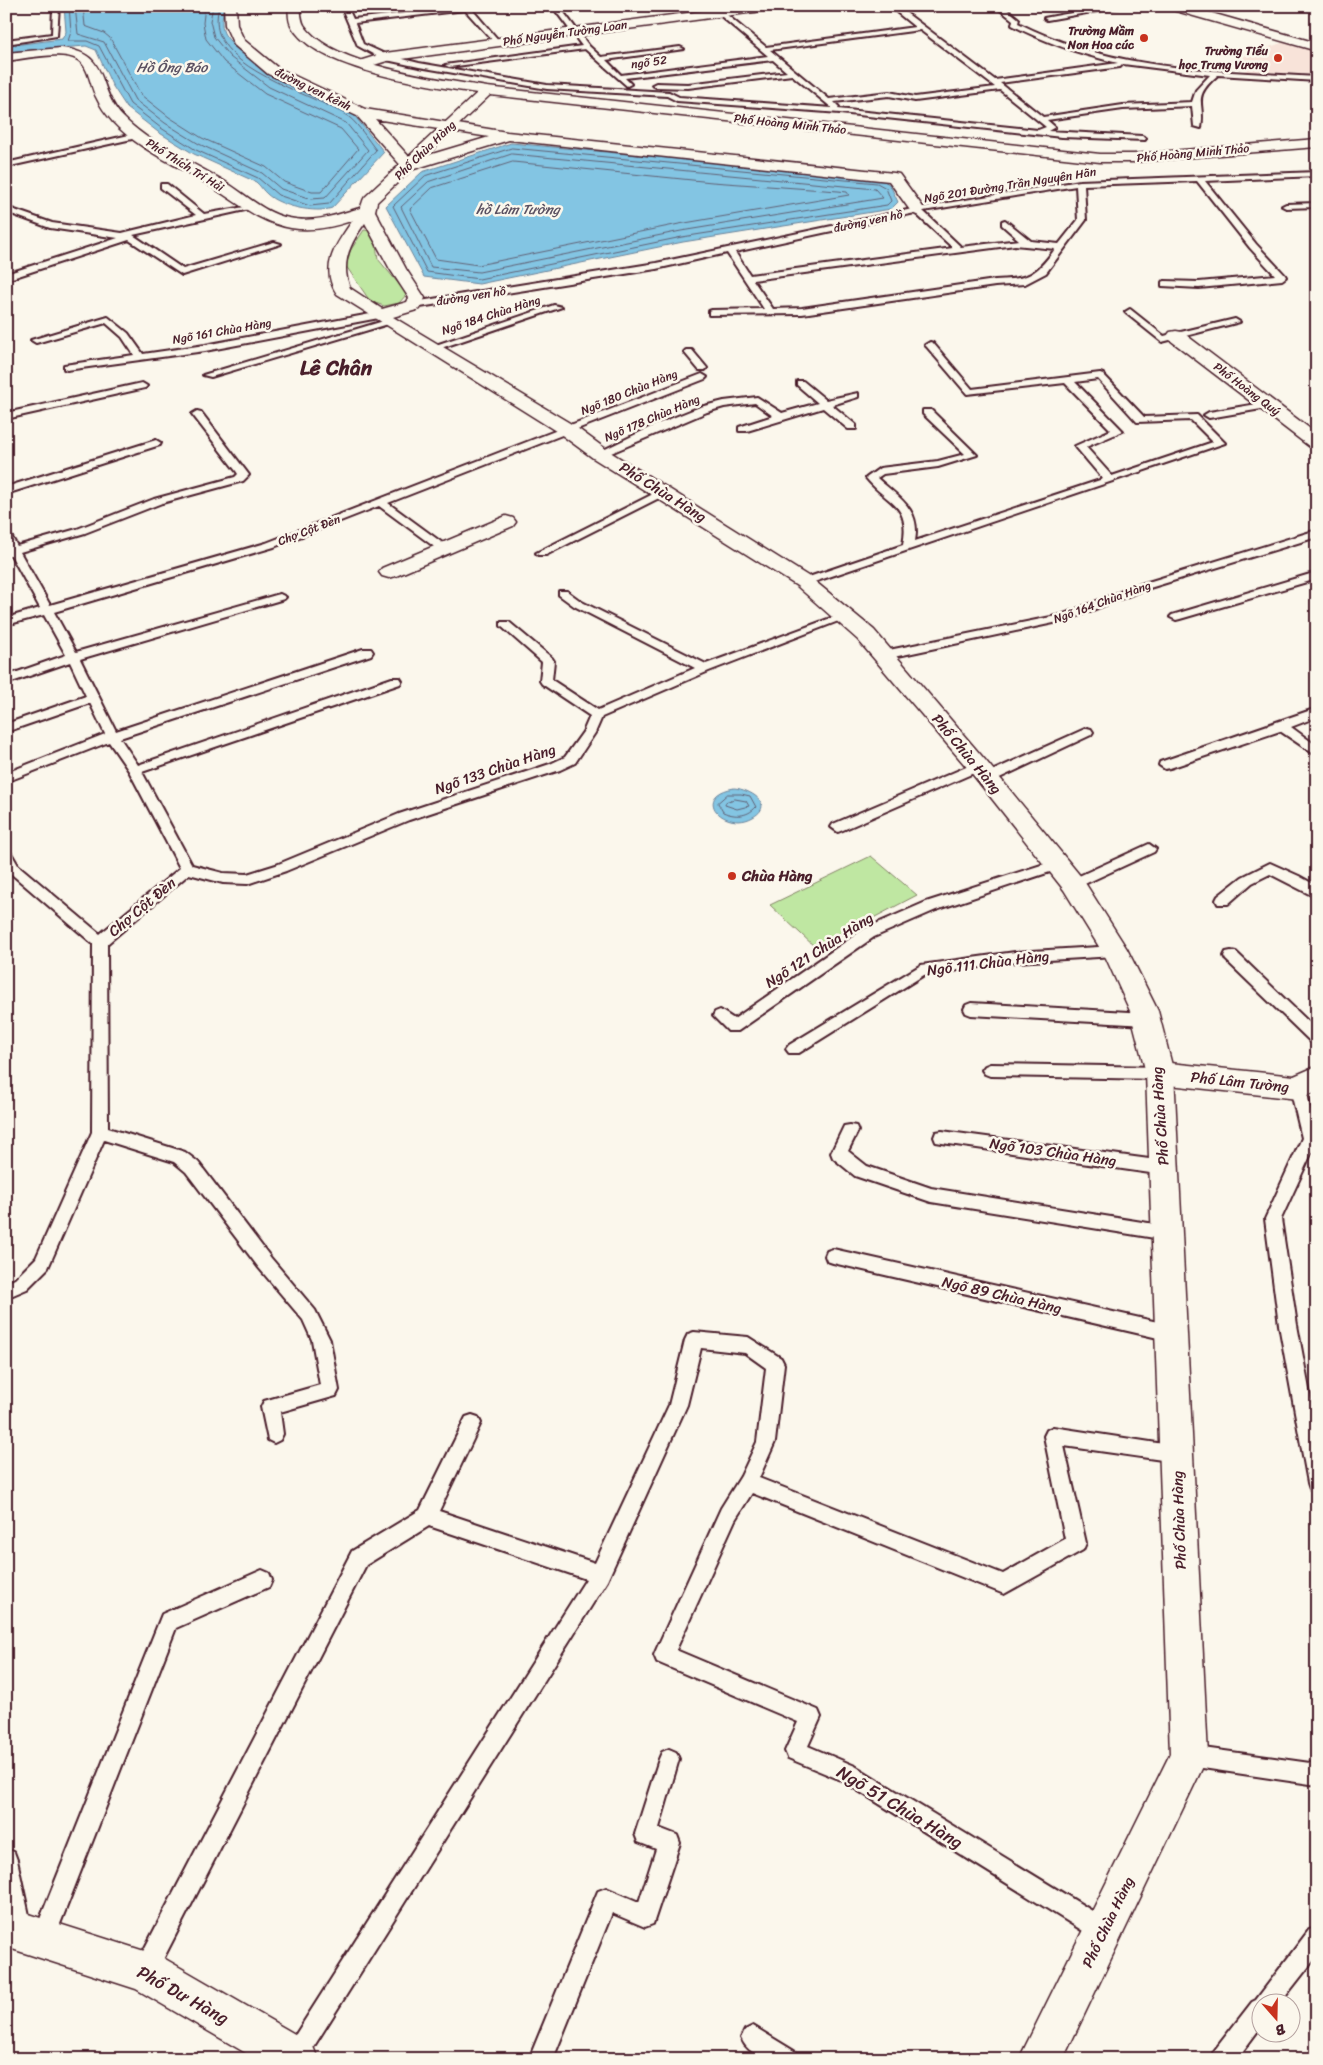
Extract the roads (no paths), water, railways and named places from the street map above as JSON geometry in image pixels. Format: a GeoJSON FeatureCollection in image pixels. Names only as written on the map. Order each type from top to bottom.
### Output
{"type":"FeatureCollection","features":[{"type":"Feature","properties":{"kind":"street","name":"đường ven kênh"},"geometry":{"type":"LineString","coordinates":[[230,6],[231,25],[239,42],[273,71],[362,113],[409,166]]}},
{"type":"Feature","properties":{"kind":"street","name":"Phố Hoàng Minh Thảo"},"geometry":{"type":"LineString","coordinates":[[294,6],[297,25],[321,49],[361,65],[413,78],[487,91],[1100,158],[1134,158],[1317,143]]}},
{"type":"Feature","properties":{"kind":"street","name":"Phố Nguyễn Tường Loan"},"geometry":{"type":"LineString","coordinates":[[361,65],[385,57],[574,32],[716,10],[770,6]]}},
{"type":"Feature","properties":{"kind":"street"},"geometry":{"type":"LineString","coordinates":[[1172,6],[1315,47]]}},
{"type":"Feature","properties":{"kind":"street","name":"Phố Thích Trí Hải"},"geometry":{"type":"LineString","coordinates":[[6,57],[50,54],[78,55],[89,64],[101,96],[117,118],[171,158],[222,186],[250,208],[270,218],[290,223],[314,225],[337,222],[368,212]]}},
{"type":"Feature","properties":{"kind":"street","name":"Phố Chùa Hàng"},"geometry":{"type":"LineString","coordinates":[[487,91],[409,166],[370,200],[368,212],[352,230],[337,260],[339,283],[343,291],[432,348],[566,429],[600,454],[804,582],[842,617],[866,635],[983,772],[1065,874],[1115,951],[1146,1019],[1160,1073],[1189,1756],[1040,2059]]}},
{"type":"Feature","properties":{"kind":"street"},"geometry":{"type":"LineString","coordinates":[[362,113],[508,136]]}},
{"type":"Feature","properties":{"kind":"street","name":"đường ven hồ"},"geometry":{"type":"LineString","coordinates":[[409,166],[508,136],[894,178],[917,210]]}},
{"type":"Feature","properties":{"kind":"street"},"geometry":{"type":"LineString","coordinates":[[368,212],[398,269],[418,298],[414,305],[386,319]]}},
{"type":"Feature","properties":{"kind":"street","name":"Phố Hoàng Quý"},"geometry":{"type":"LineString","coordinates":[[1176,336],[1317,443]]}},
{"type":"Feature","properties":{"kind":"street"},"geometry":{"type":"LineString","coordinates":[[389,572],[506,522]]}},
{"type":"Feature","properties":{"kind":"street","name":"Phố Lâm Tường"},"geometry":{"type":"LineString","coordinates":[[1160,1073],[1307,1082]]}},
{"type":"Feature","properties":{"kind":"street","name":"Phố Dư Hàng"},"geometry":{"type":"LineString","coordinates":[[24,1933],[145,1971],[295,2058]]}},
{"type":"Feature","properties":{"kind":"lane"},"geometry":{"type":"LineString","coordinates":[[6,42],[49,38],[55,34],[56,6]]}},
{"type":"Feature","properties":{"kind":"lane"},"geometry":{"type":"LineString","coordinates":[[344,6],[348,22],[360,45],[385,57],[419,65],[547,87],[592,91],[688,86],[793,73]]}},
{"type":"Feature","properties":{"kind":"lane","name":"ngõ 52"},"geometry":{"type":"LineString","coordinates":[[555,6],[587,47],[620,77],[776,57]]}},
{"type":"Feature","properties":{"kind":"lane"},"geometry":{"type":"LineString","coordinates":[[892,6],[1042,119],[1050,128],[1039,132]]}},
{"type":"Feature","properties":{"kind":"lane"},"geometry":{"type":"LineString","coordinates":[[998,6],[1018,20],[1014,24],[1047,40],[1127,65]]}},
{"type":"Feature","properties":{"kind":"lane"},"geometry":{"type":"LineString","coordinates":[[1047,18],[1123,6]]}},
{"type":"Feature","properties":{"kind":"lane"},"geometry":{"type":"LineString","coordinates":[[348,22],[466,7],[497,42]]}},
{"type":"Feature","properties":{"kind":"lane"},"geometry":{"type":"LineString","coordinates":[[716,10],[840,111]]}},
{"type":"Feature","properties":{"kind":"lane"},"geometry":{"type":"LineString","coordinates":[[764,49],[920,28]]}},
{"type":"Feature","properties":{"kind":"lane"},"geometry":{"type":"LineString","coordinates":[[1315,47],[1317,32]]}},
{"type":"Feature","properties":{"kind":"lane"},"geometry":{"type":"LineString","coordinates":[[449,65],[587,47]]}},
{"type":"Feature","properties":{"kind":"lane"},"geometry":{"type":"LineString","coordinates":[[599,59],[680,48]]}},
{"type":"Feature","properties":{"kind":"lane"},"geometry":{"type":"LineString","coordinates":[[994,82],[1127,65],[1317,79]]}},
{"type":"Feature","properties":{"kind":"lane"},"geometry":{"type":"LineString","coordinates":[[1198,126],[1194,104],[1200,86],[1217,72]]}},
{"type":"Feature","properties":{"kind":"lane"},"geometry":{"type":"LineString","coordinates":[[620,77],[626,88]]}},
{"type":"Feature","properties":{"kind":"lane"},"geometry":{"type":"LineString","coordinates":[[626,88],[668,94],[677,99],[712,100],[747,105],[840,111],[891,118],[1039,132],[1142,138]]}},
{"type":"Feature","properties":{"kind":"lane"},"geometry":{"type":"LineString","coordinates":[[827,101],[889,94],[915,99],[1002,88]]}},
{"type":"Feature","properties":{"kind":"lane"},"geometry":{"type":"LineString","coordinates":[[1042,119],[1123,107],[1194,104]]}},
{"type":"Feature","properties":{"kind":"lane"},"geometry":{"type":"LineString","coordinates":[[6,165],[138,135]]}},
{"type":"Feature","properties":{"kind":"lane","name":"Ngõ 201 Đường Trần Nguyên Hãn"},"geometry":{"type":"LineString","coordinates":[[917,210],[1080,183],[1317,174]]}},
{"type":"Feature","properties":{"kind":"lane"},"geometry":{"type":"LineString","coordinates":[[1165,284],[1199,285],[1282,277],[1253,246],[1198,178]]}},
{"type":"Feature","properties":{"kind":"lane"},"geometry":{"type":"LineString","coordinates":[[712,313],[802,311],[995,283],[1022,282],[1043,271],[1082,220],[1080,183]]}},
{"type":"Feature","properties":{"kind":"lane"},"geometry":{"type":"LineString","coordinates":[[164,186],[202,216]]}},
{"type":"Feature","properties":{"kind":"lane"},"geometry":{"type":"LineString","coordinates":[[1286,206],[1317,205]]}},
{"type":"Feature","properties":{"kind":"lane"},"geometry":{"type":"LineString","coordinates":[[6,208],[50,225],[130,237]]}},
{"type":"Feature","properties":{"kind":"lane"},"geometry":{"type":"LineString","coordinates":[[250,208],[202,216],[126,234],[182,272],[277,244]]}},
{"type":"Feature","properties":{"kind":"lane"},"geometry":{"type":"LineString","coordinates":[[917,210],[960,249]]}},
{"type":"Feature","properties":{"kind":"lane","name":"đường ven hồ"},"geometry":{"type":"LineString","coordinates":[[414,305],[656,266],[917,210]]}},
{"type":"Feature","properties":{"kind":"lane"},"geometry":{"type":"LineString","coordinates":[[1005,223],[1027,242]]}},
{"type":"Feature","properties":{"kind":"lane"},"geometry":{"type":"LineString","coordinates":[[6,277],[130,237]]}},
{"type":"Feature","properties":{"kind":"lane"},"geometry":{"type":"LineString","coordinates":[[748,278],[960,249],[1027,242],[1062,247]]}},
{"type":"Feature","properties":{"kind":"lane"},"geometry":{"type":"LineString","coordinates":[[730,251],[770,312]]}},
{"type":"Feature","properties":{"kind":"lane","name":"Ngõ 184 Chùa Hàng"},"geometry":{"type":"LineString","coordinates":[[432,348],[557,307]]}},
{"type":"Feature","properties":{"kind":"lane"},"geometry":{"type":"LineString","coordinates":[[1130,312],[1162,339],[1235,322]]}},
{"type":"Feature","properties":{"kind":"lane"},"geometry":{"type":"LineString","coordinates":[[208,374],[386,319]]}},
{"type":"Feature","properties":{"kind":"lane","name":"Ngõ 161 Chùa Hàng"},"geometry":{"type":"LineString","coordinates":[[67,367],[205,348],[314,326],[386,319]]}},
{"type":"Feature","properties":{"kind":"lane"},"geometry":{"type":"LineString","coordinates":[[36,340],[108,320],[125,335],[140,357]]}},
{"type":"Feature","properties":{"kind":"lane"},"geometry":{"type":"LineString","coordinates":[[804,582],[1220,443],[1193,417],[1141,420],[1100,376],[970,392],[930,345]]}},
{"type":"Feature","properties":{"kind":"lane","name":"Ngõ 180 Chùa Hàng"},"geometry":{"type":"LineString","coordinates":[[566,429],[619,411],[702,373],[689,352]]}},
{"type":"Feature","properties":{"kind":"lane"},"geometry":{"type":"LineString","coordinates":[[1067,380],[1118,431],[1080,446],[1110,480]]}},
{"type":"Feature","properties":{"kind":"lane"},"geometry":{"type":"LineString","coordinates":[[800,383],[852,427]]}},
{"type":"Feature","properties":{"kind":"lane"},"geometry":{"type":"LineString","coordinates":[[6,416],[142,386]]}},
{"type":"Feature","properties":{"kind":"lane"},"geometry":{"type":"LineString","coordinates":[[743,429],[856,395]]}},
{"type":"Feature","properties":{"kind":"lane","name":"Ngõ 178 Chùa Hàng"},"geometry":{"type":"LineString","coordinates":[[600,454],[671,422],[722,404],[736,404],[757,400],[781,417]]}},
{"type":"Feature","properties":{"kind":"lane"},"geometry":{"type":"LineString","coordinates":[[1209,415],[1269,405]]}},
{"type":"Feature","properties":{"kind":"lane"},"geometry":{"type":"LineString","coordinates":[[908,547],[912,527],[906,510],[871,478],[880,470],[938,464],[972,455],[927,412]]}},
{"type":"Feature","properties":{"kind":"lane"},"geometry":{"type":"LineString","coordinates":[[11,551],[98,525],[158,501],[239,480],[244,474],[197,414]]}},
{"type":"Feature","properties":{"kind":"lane","name":"Chợ Cột Đèn"},"geometry":{"type":"LineString","coordinates":[[6,622],[270,545],[382,503],[566,429]]}},
{"type":"Feature","properties":{"kind":"lane"},"geometry":{"type":"LineString","coordinates":[[6,491],[156,443]]}},
{"type":"Feature","properties":{"kind":"lane"},"geometry":{"type":"LineString","coordinates":[[542,553],[663,492]]}},
{"type":"Feature","properties":{"kind":"lane"},"geometry":{"type":"LineString","coordinates":[[382,503],[444,549]]}},
{"type":"Feature","properties":{"kind":"lane","name":"Ngõ 164 Chùa Hàng"},"geometry":{"type":"LineString","coordinates":[[884,655],[1064,618],[1139,588],[1317,533]]}},
{"type":"Feature","properties":{"kind":"lane"},"geometry":{"type":"LineString","coordinates":[[6,536],[11,551],[46,609]]}},
{"type":"Feature","properties":{"kind":"lane"},"geometry":{"type":"LineString","coordinates":[[1176,617],[1317,575]]}},
{"type":"Feature","properties":{"kind":"lane"},"geometry":{"type":"LineString","coordinates":[[564,593],[578,604],[705,668]]}},
{"type":"Feature","properties":{"kind":"lane"},"geometry":{"type":"LineString","coordinates":[[6,680],[73,658],[280,597]]}},
{"type":"Feature","properties":{"kind":"lane","name":"Chợ Cột Đèn"},"geometry":{"type":"LineString","coordinates":[[46,609],[112,736],[135,770],[187,869],[100,942]]}},
{"type":"Feature","properties":{"kind":"lane"},"geometry":{"type":"LineString","coordinates":[[504,624],[548,661],[546,681],[597,715],[705,668],[842,617]]}},
{"type":"Feature","properties":{"kind":"lane"},"geometry":{"type":"LineString","coordinates":[[6,778],[112,736],[368,652]]}},
{"type":"Feature","properties":{"kind":"lane"},"geometry":{"type":"LineString","coordinates":[[135,770],[396,681]]}},
{"type":"Feature","properties":{"kind":"lane"},"geometry":{"type":"LineString","coordinates":[[6,728],[93,698]]}},
{"type":"Feature","properties":{"kind":"lane"},"geometry":{"type":"LineString","coordinates":[[1165,765],[1282,726],[1317,712]]}},
{"type":"Feature","properties":{"kind":"lane","name":"Ngõ 133 Chùa Hàng"},"geometry":{"type":"LineString","coordinates":[[187,869],[223,878],[247,879],[282,868],[404,817],[555,767],[570,760],[590,733],[597,715]]}},
{"type":"Feature","properties":{"kind":"lane"},"geometry":{"type":"LineString","coordinates":[[1282,726],[1317,752]]}},
{"type":"Feature","properties":{"kind":"lane"},"geometry":{"type":"LineString","coordinates":[[838,827],[1087,732]]}},
{"type":"Feature","properties":{"kind":"lane"},"geometry":{"type":"LineString","coordinates":[[1065,874],[1149,849]]}},
{"type":"Feature","properties":{"kind":"lane","name":"Chợ Cột Đèn"},"geometry":{"type":"LineString","coordinates":[[6,856],[13,868],[100,942],[100,1132],[42,1263],[21,1284],[6,1290]]}},
{"type":"Feature","properties":{"kind":"lane"},"geometry":{"type":"LineString","coordinates":[[1223,900],[1247,880],[1270,868],[1294,879],[1317,893]]}},
{"type":"Feature","properties":{"kind":"lane","name":"Ngõ 121 Chùa Hàng"},"geometry":{"type":"LineString","coordinates":[[720,1016],[733,1027],[869,932],[931,906],[1065,874]]}},
{"type":"Feature","properties":{"kind":"lane","name":"Ngõ 111 Chùa Hàng"},"geometry":{"type":"LineString","coordinates":[[794,1048],[921,970],[1014,957],[1115,951]]}},
{"type":"Feature","properties":{"kind":"lane"},"geometry":{"type":"LineString","coordinates":[[1231,956],[1317,1039]]}},
{"type":"Feature","properties":{"kind":"lane"},"geometry":{"type":"LineString","coordinates":[[971,1009],[1146,1019]]}},
{"type":"Feature","properties":{"kind":"lane"},"geometry":{"type":"LineString","coordinates":[[990,1070],[1160,1073]]}},
{"type":"Feature","properties":{"kind":"lane"},"geometry":{"type":"LineString","coordinates":[[1307,1082],[1310,1138],[1273,1218],[1288,1324],[1317,1483]]}},
{"type":"Feature","properties":{"kind":"lane"},"geometry":{"type":"LineString","coordinates":[[850,1131],[840,1153],[861,1171],[931,1195],[1167,1233]]}},
{"type":"Feature","properties":{"kind":"lane"},"geometry":{"type":"LineString","coordinates":[[100,1132],[179,1157],[192,1167],[264,1263],[309,1315],[321,1340],[330,1390],[270,1407],[274,1434]]}},
{"type":"Feature","properties":{"kind":"lane","name":"Ngõ 103 Chùa Hàng"},"geometry":{"type":"LineString","coordinates":[[942,1137],[1164,1168]]}},
{"type":"Feature","properties":{"kind":"lane","name":"Ngõ 89 Chùa Hàng"},"geometry":{"type":"LineString","coordinates":[[833,1256],[1171,1333]]}},
{"type":"Feature","properties":{"kind":"lane"},"geometry":{"type":"LineString","coordinates":[[295,2058],[600,1574],[678,1406],[694,1340],[748,1345],[775,1364],[766,1442],[748,1482],[1004,1584],[1076,1543],[1052,1436],[1176,1453]]}},
{"type":"Feature","properties":{"kind":"lane"},"geometry":{"type":"LineString","coordinates":[[145,1971],[359,1558],[427,1516],[472,1423]]}},
{"type":"Feature","properties":{"kind":"lane","name":"Ngõ 51 Chùa Hàng"},"geometry":{"type":"LineString","coordinates":[[748,1482],[728,1514],[664,1655],[811,1717],[795,1751],[848,1773],[1104,1931]]}},
{"type":"Feature","properties":{"kind":"lane"},"geometry":{"type":"LineString","coordinates":[[427,1516],[600,1574]]}},
{"type":"Feature","properties":{"kind":"lane"},"geometry":{"type":"LineString","coordinates":[[24,1933],[169,1621],[262,1580]]}},
{"type":"Feature","properties":{"kind":"lane"},"geometry":{"type":"LineString","coordinates":[[1189,1756],[1317,1776]]}},
{"type":"Feature","properties":{"kind":"lane"},"geometry":{"type":"LineString","coordinates":[[541,2059],[606,1899],[645,1916],[669,1843],[646,1834],[669,1759]]}},
{"type":"Feature","properties":{"kind":"lane"},"geometry":{"type":"LineString","coordinates":[[6,1860],[24,1933]]}},
{"type":"Feature","properties":{"kind":"lane"},"geometry":{"type":"LineString","coordinates":[[1274,1992],[1317,1938]]}},
{"type":"Feature","properties":{"kind":"lane"},"geometry":{"type":"LineString","coordinates":[[1222,2059],[1250,2023]]}},
{"type":"Feature","properties":{"kind":"lane"},"geometry":{"type":"LineString","coordinates":[[753,2038],[786,2059]]}},
{"type":"Feature","properties":{"kind":"water","name":"Hồ Ông Báo"},"geometry":{"type":"Polygon","coordinates":[[[64,6],[224,6],[223,30],[235,46],[270,73],[353,114],[384,152],[332,208],[317,210],[298,208],[280,202],[267,194],[256,182],[194,154],[158,132],[127,108],[112,85],[96,50],[86,46],[6,52],[6,46],[62,39],[66,32],[64,6]]]}},
{"type":"Feature","properties":{"kind":"water","name":"hồ Lâm Tường"},"geometry":{"type":"Polygon","coordinates":[[[511,143],[880,178],[890,185],[898,202],[891,209],[683,242],[479,284],[424,277],[386,206],[422,172],[511,143]]]}},
{"type":"Feature","properties":{"kind":"water"},"geometry":{"type":"Polygon","coordinates":[[[734,788],[753,794],[761,802],[762,807],[753,817],[742,821],[732,820],[723,817],[716,811],[713,805],[714,798],[721,792],[734,788]]]}},
{"type":"Feature","properties":{"kind":"place","name":"Trường Mầm Non Hoa cúc"},"geometry":{"type":"Point","coordinates":[1144,38]}},
{"type":"Feature","properties":{"kind":"place","name":"Trường Tiểu học Trưng Vương"},"geometry":{"type":"Point","coordinates":[1278,58]}},
{"type":"Feature","properties":{"kind":"place","name":"Chùa Hàng"},"geometry":{"type":"Point","coordinates":[732,876]}},
{"type":"Feature","properties":{"kind":"district","name":"Lê Chân"},"geometry":{"type":"Point","coordinates":[336,368]}}]}
